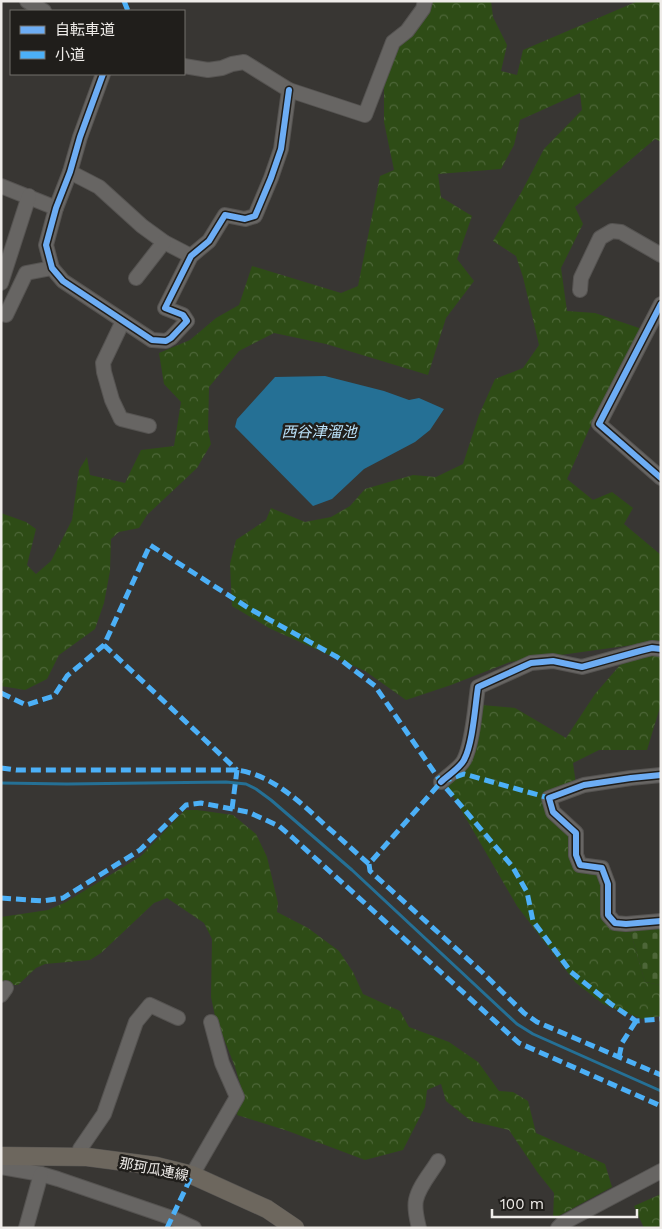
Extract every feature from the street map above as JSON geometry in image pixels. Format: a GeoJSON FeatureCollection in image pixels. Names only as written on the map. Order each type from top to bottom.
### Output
{"type":"FeatureCollection","features":[{"type":"Feature","properties":{"kind":"main road","name":"那珂瓜連線"},"geometry":{"type":"LineString","coordinates":[[1,1156],[79,1157],[156,1166],[192,1175],[267,1209],[295,1228]]}},
{"type":"Feature","properties":{"kind":"street"},"geometry":{"type":"LineString","coordinates":[[27,1],[42,10]]}},
{"type":"Feature","properties":{"kind":"street"},"geometry":{"type":"LineString","coordinates":[[185,66],[208,70],[244,62],[289,90],[365,115],[393,42],[407,31],[424,9],[425,1]]}},
{"type":"Feature","properties":{"kind":"street"},"geometry":{"type":"LineString","coordinates":[[103,75],[56,208],[46,244],[52,268],[63,281],[152,340],[166,341],[187,321],[184,315],[165,308],[191,256],[209,241],[225,216],[245,220],[255,216],[281,149],[289,90]]}},
{"type":"Feature","properties":{"kind":"street"},"geometry":{"type":"LineString","coordinates":[[70,172],[99,187],[142,226],[164,242],[191,256]]}},
{"type":"Feature","properties":{"kind":"street"},"geometry":{"type":"LineString","coordinates":[[1,186],[56,208]]}},
{"type":"Feature","properties":{"kind":"street"},"geometry":{"type":"LineString","coordinates":[[1,283],[29,196]]}},
{"type":"Feature","properties":{"kind":"street"},"geometry":{"type":"LineString","coordinates":[[580,290],[581,278],[600,238],[612,231],[621,232],[661,255]]}},
{"type":"Feature","properties":{"kind":"street"},"geometry":{"type":"LineString","coordinates":[[136,278],[164,242]]}},
{"type":"Feature","properties":{"kind":"street"},"geometry":{"type":"LineString","coordinates":[[6,315],[26,273],[52,268]]}},
{"type":"Feature","properties":{"kind":"street"},"geometry":{"type":"LineString","coordinates":[[661,304],[599,424],[661,478]]}},
{"type":"Feature","properties":{"kind":"street"},"geometry":{"type":"LineString","coordinates":[[124,321],[103,364],[104,372],[112,400],[121,419],[149,426]]}},
{"type":"Feature","properties":{"kind":"street"},"geometry":{"type":"LineString","coordinates":[[441,782],[463,762],[472,730],[478,686],[531,663],[553,661],[582,667],[652,648],[661,649]]}},
{"type":"Feature","properties":{"kind":"street"},"geometry":{"type":"LineString","coordinates":[[661,775],[584,786],[549,798],[554,812],[576,833],[576,855],[580,865],[602,868],[608,884],[608,914],[611,919],[615,923],[626,924],[661,921]]}},
{"type":"Feature","properties":{"kind":"street"},"geometry":{"type":"LineString","coordinates":[[79,1157],[80,1149],[104,1114],[136,1022],[150,1006],[178,1018]]}},
{"type":"Feature","properties":{"kind":"street"},"geometry":{"type":"LineString","coordinates":[[192,1175],[237,1098],[222,1064],[211,1022]]}},
{"type":"Feature","properties":{"kind":"street"},"geometry":{"type":"LineString","coordinates":[[419,1228],[416,1216],[416,1199],[438,1161]]}},
{"type":"Feature","properties":{"kind":"street"},"geometry":{"type":"LineString","coordinates":[[1,1167],[42,1174],[172,1218],[194,1228]]}},
{"type":"Feature","properties":{"kind":"street"},"geometry":{"type":"LineString","coordinates":[[558,1228],[661,1171]]}},
{"type":"Feature","properties":{"kind":"street"},"geometry":{"type":"LineString","coordinates":[[26,1228],[42,1174]]}},
{"type":"Feature","properties":{"kind":"green space"},"geometry":{"type":"Polygon","coordinates":[[[430,1],[491,1],[493,17],[507,45],[501,71],[517,75],[523,50],[638,1],[661,1],[661,142],[655,139],[575,207],[583,224],[561,268],[567,311],[595,313],[642,329],[591,425],[567,479],[593,500],[612,492],[633,508],[624,524],[661,555],[661,643],[654,642],[510,662],[406,700],[365,671],[271,629],[232,606],[230,564],[236,540],[266,520],[271,508],[305,522],[331,517],[350,506],[365,489],[413,475],[436,477],[463,464],[479,415],[495,379],[523,368],[539,345],[523,277],[516,256],[493,241],[544,149],[582,110],[580,93],[520,120],[514,145],[501,169],[438,174],[441,197],[472,216],[457,259],[474,281],[446,318],[428,375],[326,344],[274,333],[239,351],[209,387],[208,431],[211,444],[197,468],[147,515],[139,528],[119,532],[111,539],[110,571],[104,603],[95,629],[59,655],[47,679],[25,690],[1,686],[1,513],[26,522],[36,529],[27,565],[36,574],[51,561],[72,520],[79,470],[87,457],[90,475],[125,483],[141,450],[174,446],[181,402],[164,384],[159,353],[190,340],[216,318],[239,305],[252,266],[341,293],[358,286],[380,176],[394,170],[384,122],[384,79],[398,49],[427,13],[430,1]]]}},
{"type":"Feature","properties":{"kind":"green space"},"geometry":{"type":"Polygon","coordinates":[[[646,652],[661,657],[661,704],[647,750],[599,750],[573,763],[576,784],[545,792],[546,809],[570,836],[574,866],[598,872],[605,884],[603,914],[630,930],[645,982],[661,985],[661,1016],[642,1019],[603,1004],[575,982],[517,906],[446,784],[482,705],[515,708],[566,738],[595,694],[627,657],[646,652]]]}},
{"type":"Feature","properties":{"kind":"green space"},"geometry":{"type":"Polygon","coordinates":[[[185,810],[233,815],[256,834],[267,857],[278,903],[277,912],[308,928],[339,951],[353,972],[363,994],[400,1011],[409,1027],[449,1042],[478,1062],[499,1091],[513,1092],[528,1101],[536,1133],[605,1164],[612,1187],[553,1219],[554,1193],[509,1130],[471,1121],[446,1101],[441,1084],[427,1090],[425,1107],[403,1150],[365,1160],[288,1131],[237,1115],[241,1087],[215,1016],[211,997],[212,939],[204,923],[167,898],[154,903],[101,953],[90,960],[45,964],[36,968],[18,985],[9,985],[1,990],[1,917],[48,910],[66,902],[141,856],[185,810]]]}},
{"type":"Feature","properties":{"kind":"green space"},"geometry":{"type":"Polygon","coordinates":[[[661,925],[661,985],[645,982],[630,930],[661,925]]]}},
{"type":"Feature","properties":{"kind":"green space"},"geometry":{"type":"Polygon","coordinates":[[[661,1194],[661,1228],[644,1228],[634,1206],[661,1194]]]}},
{"type":"Feature","properties":{"kind":"water","name":"西谷津溜池"},"geometry":{"type":"Polygon","coordinates":[[[325,376],[384,391],[409,400],[419,398],[444,409],[430,430],[415,442],[364,469],[332,499],[313,506],[235,427],[237,419],[275,377],[325,376]]]}},
{"type":"Feature","properties":{"kind":"waterway"},"geometry":{"type":"LineString","coordinates":[[1,783],[226,782],[246,784],[271,800],[352,870],[517,1024],[533,1034],[661,1091]]}},
{"type":"Feature","properties":{"kind":"marked path"},"geometry":{"type":"LineString","coordinates":[[124,1],[128,10]]}},
{"type":"Feature","properties":{"kind":"marked path"},"geometry":{"type":"LineString","coordinates":[[1,693],[26,705],[54,696],[67,676],[104,645],[150,545],[250,609],[337,657],[375,686],[441,782],[512,866],[527,892],[533,921],[571,972],[636,1021],[661,1019]]}},
{"type":"Feature","properties":{"kind":"marked path"},"geometry":{"type":"LineString","coordinates":[[104,645],[237,770]]}},
{"type":"Feature","properties":{"kind":"marked path"},"geometry":{"type":"LineString","coordinates":[[1,768],[16,770],[237,770],[250,773],[262,777],[285,791],[369,864],[441,782],[464,774],[549,798]]}},
{"type":"Feature","properties":{"kind":"marked path"},"geometry":{"type":"LineString","coordinates":[[232,809],[237,770]]}},
{"type":"Feature","properties":{"kind":"marked path"},"geometry":{"type":"LineString","coordinates":[[1,898],[43,901],[63,898],[140,850],[186,805],[201,803],[248,812],[279,826],[519,1043],[661,1106]]}},
{"type":"Feature","properties":{"kind":"marked path"},"geometry":{"type":"LineString","coordinates":[[369,864],[370,871],[482,972],[524,1013],[537,1022],[661,1075]]}},
{"type":"Feature","properties":{"kind":"marked path"},"geometry":{"type":"LineString","coordinates":[[619,1057],[622,1043],[636,1021]]}},
{"type":"Feature","properties":{"kind":"marked path"},"geometry":{"type":"LineString","coordinates":[[167,1228],[192,1175]]}},
{"type":"Feature","properties":{"kind":"cycle path"},"geometry":{"type":"LineString","coordinates":[[103,75],[56,208],[46,245],[52,268],[63,281],[152,340],[166,341],[187,321],[183,315],[165,308],[191,256],[209,241],[225,215],[245,219],[255,216],[281,149],[289,90]]}},
{"type":"Feature","properties":{"kind":"cycle path"},"geometry":{"type":"LineString","coordinates":[[661,304],[599,424],[661,478]]}},
{"type":"Feature","properties":{"kind":"cycle path"},"geometry":{"type":"LineString","coordinates":[[441,782],[460,766],[467,753],[472,734],[478,687],[531,663],[553,661],[582,667],[652,648],[661,649]]}},
{"type":"Feature","properties":{"kind":"cycle path"},"geometry":{"type":"LineString","coordinates":[[661,775],[584,785],[549,798],[553,812],[576,833],[576,855],[580,865],[602,868],[608,884],[608,915],[615,923],[661,921]]}}]}
